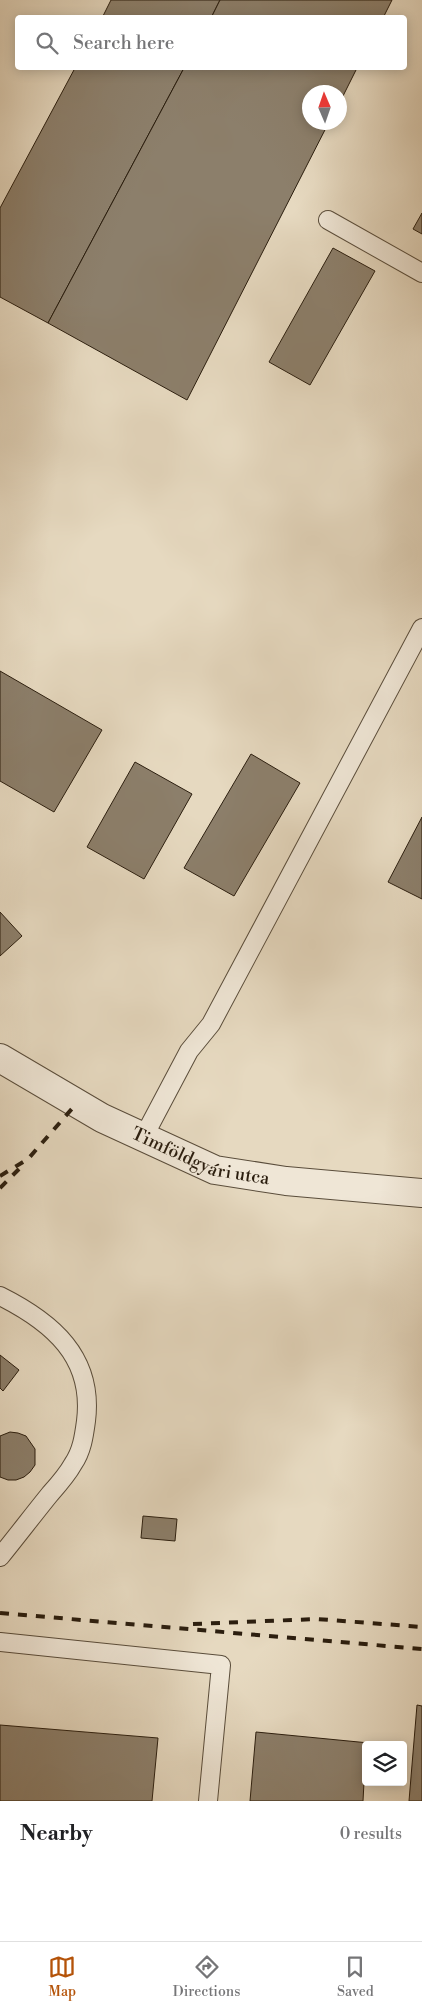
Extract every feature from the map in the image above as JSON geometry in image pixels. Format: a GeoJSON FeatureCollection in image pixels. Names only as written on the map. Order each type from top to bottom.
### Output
{"type":"FeatureCollection","features":[{"type":"Feature","properties":{"kind":"street","name":"Timföldgyári utca"},"geometry":{"type":"LineString","coordinates":[[0,1058],[102,1118],[215,1170],[286,1181],[422,1193]]}},
{"type":"Feature","properties":{"kind":"lane"},"geometry":{"type":"LineString","coordinates":[[328,220],[422,273]]}},
{"type":"Feature","properties":{"kind":"lane"},"geometry":{"type":"LineString","coordinates":[[143,1138],[189,1051],[211,1024],[422,628]]}},
{"type":"Feature","properties":{"kind":"lane"},"geometry":{"type":"LineString","coordinates":[[0,1296],[18,1305],[45,1323],[71,1349],[81,1368],[87,1388],[87,1414],[83,1444],[74,1464],[0,1557]]}},
{"type":"Feature","properties":{"kind":"lane"},"geometry":{"type":"LineString","coordinates":[[0,1642],[221,1664],[208,1801]]}},
{"type":"Feature","properties":{"kind":"building"},"geometry":{"type":"Polygon","coordinates":[[[111,0],[220,0],[212,15],[104,15],[111,0]]]}},
{"type":"Feature","properties":{"kind":"building"},"geometry":{"type":"Polygon","coordinates":[[[220,0],[392,0],[384,15],[212,15],[220,0]]]}},
{"type":"Feature","properties":{"kind":"building"},"geometry":{"type":"Polygon","coordinates":[[[74,70],[183,70],[48,323],[0,297],[0,208],[74,70]]]}},
{"type":"Feature","properties":{"kind":"building"},"geometry":{"type":"Polygon","coordinates":[[[183,70],[356,70],[347,88],[347,85],[302,85],[302,130],[325,130],[187,400],[48,323],[183,70]]]}},
{"type":"Feature","properties":{"kind":"building"},"geometry":{"type":"Polygon","coordinates":[[[422,213],[422,234],[413,229],[422,213]]]}},
{"type":"Feature","properties":{"kind":"building"},"geometry":{"type":"Polygon","coordinates":[[[333,248],[375,271],[310,385],[269,362],[333,248]]]}},
{"type":"Feature","properties":{"kind":"building"},"geometry":{"type":"Polygon","coordinates":[[[0,671],[102,730],[54,812],[0,781],[0,671]]]}},
{"type":"Feature","properties":{"kind":"building"},"geometry":{"type":"Polygon","coordinates":[[[251,754],[300,783],[234,896],[184,868],[251,754]]]}},
{"type":"Feature","properties":{"kind":"building"},"geometry":{"type":"Polygon","coordinates":[[[135,762],[192,794],[144,879],[87,847],[135,762]]]}},
{"type":"Feature","properties":{"kind":"building"},"geometry":{"type":"Polygon","coordinates":[[[422,817],[422,899],[388,882],[422,817]]]}},
{"type":"Feature","properties":{"kind":"building"},"geometry":{"type":"Polygon","coordinates":[[[0,912],[22,936],[0,956],[0,912]]]}},
{"type":"Feature","properties":{"kind":"building"},"geometry":{"type":"Polygon","coordinates":[[[0,1355],[19,1370],[3,1391],[0,1388],[0,1355]]]}},
{"type":"Feature","properties":{"kind":"building"},"geometry":{"type":"Polygon","coordinates":[[[10,1432],[26,1436],[35,1449],[35,1465],[24,1477],[16,1480],[0,1477],[0,1436],[10,1432]]]}},
{"type":"Feature","properties":{"kind":"building"},"geometry":{"type":"Polygon","coordinates":[[[143,1516],[177,1519],[175,1541],[141,1538],[143,1516]]]}},
{"type":"Feature","properties":{"kind":"building"},"geometry":{"type":"Polygon","coordinates":[[[417,1705],[422,1706],[422,1801],[409,1801],[417,1705]]]}},
{"type":"Feature","properties":{"kind":"building"},"geometry":{"type":"Polygon","coordinates":[[[0,1725],[158,1738],[152,1801],[0,1801],[0,1725]]]}},
{"type":"Feature","properties":{"kind":"building"},"geometry":{"type":"Polygon","coordinates":[[[256,1732],[362,1742],[363,1801],[250,1801],[256,1732]]]}},
{"type":"Feature","properties":{"kind":"railway"},"geometry":{"type":"LineString","coordinates":[[0,1176],[28,1159],[77,1103]]}},
{"type":"Feature","properties":{"kind":"railway"},"geometry":{"type":"LineString","coordinates":[[0,1188],[19,1169]]}},
{"type":"Feature","properties":{"kind":"railway"},"geometry":{"type":"LineString","coordinates":[[0,1613],[422,1649]]}},
{"type":"Feature","properties":{"kind":"railway"},"geometry":{"type":"LineString","coordinates":[[193,1624],[317,1619],[422,1627]]}}]}
